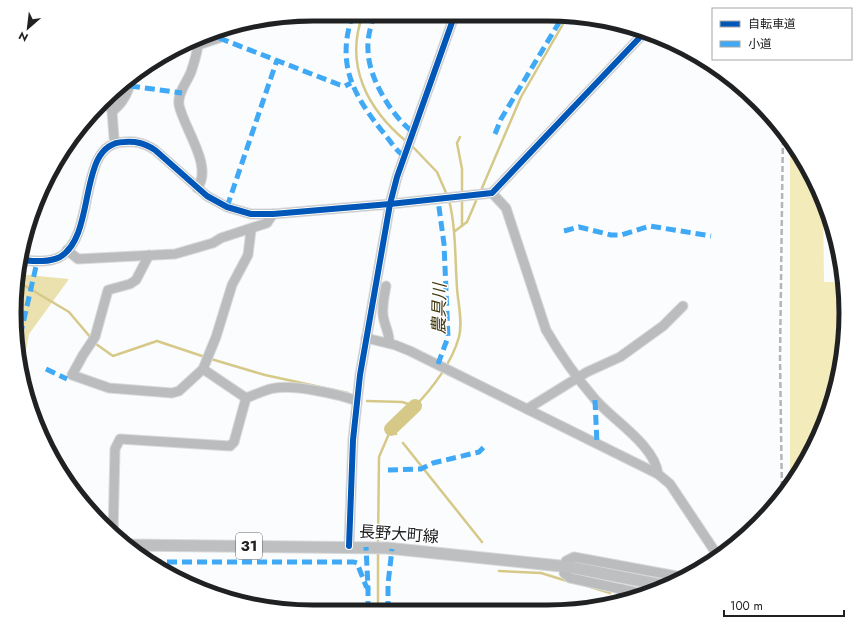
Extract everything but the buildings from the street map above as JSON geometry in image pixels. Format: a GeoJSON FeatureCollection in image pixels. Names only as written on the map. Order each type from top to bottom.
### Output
{"type":"FeatureCollection","features":[{"type":"Feature","properties":{"kind":"main road","name":"長野大町線"},"geometry":{"type":"LineString","coordinates":[[135,545],[349,546],[387,548],[564,567],[656,584]]}},
{"type":"Feature","properties":{"kind":"street"},"geometry":{"type":"LineString","coordinates":[[349,546],[353,440],[366,338],[390,204],[406,152],[453,21]]}},
{"type":"Feature","properties":{"kind":"street"},"geometry":{"type":"LineString","coordinates":[[197,188],[202,180],[203,170],[193,139],[182,114],[178,99],[191,71],[198,45],[216,40],[219,36]]}},
{"type":"Feature","properties":{"kind":"street"},"geometry":{"type":"LineString","coordinates":[[26,261],[37,262],[53,260],[61,256],[67,250],[79,233],[91,176],[99,156],[106,148],[116,142],[135,141],[146,144],[155,150],[197,188],[217,202],[241,212],[273,214],[390,204],[492,193],[641,36]]}},
{"type":"Feature","properties":{"kind":"street"},"geometry":{"type":"LineString","coordinates":[[112,111],[126,94],[128,86]]}},
{"type":"Feature","properties":{"kind":"street"},"geometry":{"type":"LineString","coordinates":[[109,105],[112,111],[114,138],[116,142]]}},
{"type":"Feature","properties":{"kind":"street"},"geometry":{"type":"LineString","coordinates":[[492,193],[506,208],[546,330],[562,356],[595,400],[624,425],[642,446],[654,463],[658,474]]}},
{"type":"Feature","properties":{"kind":"street"},"geometry":{"type":"LineString","coordinates":[[67,250],[78,259],[175,254],[251,230],[267,223],[273,214]]}},
{"type":"Feature","properties":{"kind":"street"},"geometry":{"type":"LineString","coordinates":[[149,255],[136,280],[130,284],[108,290],[95,337],[72,376],[108,388],[172,393],[179,391],[203,370],[216,337],[232,285],[248,255],[251,230]]}},
{"type":"Feature","properties":{"kind":"street"},"geometry":{"type":"LineString","coordinates":[[386,286],[382,310],[384,324],[389,337],[389,343]]}},
{"type":"Feature","properties":{"kind":"street"},"geometry":{"type":"LineString","coordinates":[[527,409],[531,405],[597,367],[620,358],[663,326],[683,306]]}},
{"type":"Feature","properties":{"kind":"street"},"geometry":{"type":"LineString","coordinates":[[366,338],[389,343],[410,351],[658,474],[674,490],[715,552]]}},
{"type":"Feature","properties":{"kind":"street"},"geometry":{"type":"LineString","coordinates":[[203,370],[246,398]]}},
{"type":"Feature","properties":{"kind":"street"},"geometry":{"type":"LineString","coordinates":[[246,398],[274,388],[290,388],[346,397],[358,401]]}},
{"type":"Feature","properties":{"kind":"street"},"geometry":{"type":"LineString","coordinates":[[113,526],[115,449],[120,439],[230,446],[234,442],[246,398]]}},
{"type":"Feature","properties":{"kind":"street"},"geometry":{"type":"LineString","coordinates":[[634,592],[570,578],[564,574],[566,561],[574,557],[675,576]]}},
{"type":"Feature","properties":{"kind":"street"},"geometry":{"type":"LineString","coordinates":[[622,589],[622,595]]}},
{"type":"Feature","properties":{"kind":"shaded area"},"geometry":{"type":"Polygon","coordinates":[[[790,151],[809,184],[823,217],[824,282],[837,282],[839,313],[837,351],[824,407],[809,442],[790,475],[790,151]]]}},
{"type":"Feature","properties":{"kind":"shaded area"},"geometry":{"type":"Polygon","coordinates":[[[23,275],[69,279],[29,334],[24,358],[21,313],[23,275]]]}},
{"type":"Feature","properties":{"kind":"waterway","name":"農具川"},"geometry":{"type":"LineString","coordinates":[[361,21],[356,51],[358,68],[363,85],[370,100],[381,115],[407,142]]}},
{"type":"Feature","properties":{"kind":"waterway"},"geometry":{"type":"LineString","coordinates":[[482,188],[521,97],[564,22]]}},
{"type":"Feature","properties":{"kind":"waterway"},"geometry":{"type":"LineString","coordinates":[[460,137],[457,143],[462,169],[462,194]]}},
{"type":"Feature","properties":{"kind":"waterway","name":"農具川"},"geometry":{"type":"LineString","coordinates":[[411,145],[437,172],[447,195]]}},
{"type":"Feature","properties":{"kind":"waterway"},"geometry":{"type":"LineString","coordinates":[[462,199],[462,226]]}},
{"type":"Feature","properties":{"kind":"waterway","name":"農具川"},"geometry":{"type":"LineString","coordinates":[[367,401],[402,402],[415,406],[441,374],[452,356],[459,337],[460,319],[454,233],[449,200]]}},
{"type":"Feature","properties":{"kind":"waterway"},"geometry":{"type":"LineString","coordinates":[[455,231],[467,222],[476,201]]}},
{"type":"Feature","properties":{"kind":"waterway"},"geometry":{"type":"LineString","coordinates":[[23,284],[69,312],[91,338]]}},
{"type":"Feature","properties":{"kind":"waterway"},"geometry":{"type":"LineString","coordinates":[[96,344],[113,356],[157,341],[205,357]]}},
{"type":"Feature","properties":{"kind":"waterway"},"geometry":{"type":"LineString","coordinates":[[211,359],[265,375],[348,393]]}},
{"type":"Feature","properties":{"kind":"waterway","name":"農具川"},"geometry":{"type":"LineString","coordinates":[[391,429],[415,406]]}},
{"type":"Feature","properties":{"kind":"waterway","name":"農具川"},"geometry":{"type":"LineString","coordinates":[[378,544],[379,457],[391,429],[396,434]]}},
{"type":"Feature","properties":{"kind":"waterway"},"geometry":{"type":"LineString","coordinates":[[403,443],[482,542]]}},
{"type":"Feature","properties":{"kind":"waterway","name":"農具川"},"geometry":{"type":"LineString","coordinates":[[378,551],[378,605]]}},
{"type":"Feature","properties":{"kind":"waterway"},"geometry":{"type":"LineString","coordinates":[[499,571],[541,573],[567,581]]}},
{"type":"Feature","properties":{"kind":"waterway"},"geometry":{"type":"LineString","coordinates":[[584,585],[610,593]]}},
{"type":"Feature","properties":{"kind":"railway"},"geometry":{"type":"LineString","coordinates":[[782,487],[780,358],[783,141]]}},
{"type":"Feature","properties":{"kind":"marked path"},"geometry":{"type":"LineString","coordinates":[[351,21],[346,48],[347,63],[355,90],[371,117],[404,156]]}},
{"type":"Feature","properties":{"kind":"marked path"},"geometry":{"type":"LineString","coordinates":[[372,21],[368,41],[369,61],[372,72],[390,107],[397,117],[413,132]]}},
{"type":"Feature","properties":{"kind":"marked path"},"geometry":{"type":"LineString","coordinates":[[495,134],[501,119],[560,22]]}},
{"type":"Feature","properties":{"kind":"marked path"},"geometry":{"type":"LineString","coordinates":[[219,38],[340,85],[345,86],[351,83]]}},
{"type":"Feature","properties":{"kind":"marked path"},"geometry":{"type":"LineString","coordinates":[[227,207],[277,60]]}},
{"type":"Feature","properties":{"kind":"marked path"},"geometry":{"type":"LineString","coordinates":[[130,86],[182,93]]}},
{"type":"Feature","properties":{"kind":"marked path"},"geometry":{"type":"LineString","coordinates":[[438,200],[444,244],[448,337],[438,364]]}},
{"type":"Feature","properties":{"kind":"marked path"},"geometry":{"type":"LineString","coordinates":[[564,231],[579,227],[611,235],[621,235],[650,226],[711,236]]}},
{"type":"Feature","properties":{"kind":"marked path"},"geometry":{"type":"LineString","coordinates":[[22,329],[37,262]]}},
{"type":"Feature","properties":{"kind":"marked path"},"geometry":{"type":"LineString","coordinates":[[46,369],[67,379]]}},
{"type":"Feature","properties":{"kind":"marked path"},"geometry":{"type":"LineString","coordinates":[[595,400],[597,444]]}},
{"type":"Feature","properties":{"kind":"marked path"},"geometry":{"type":"LineString","coordinates":[[388,470],[421,469],[433,463],[479,452],[484,447]]}},
{"type":"Feature","properties":{"kind":"marked path"},"geometry":{"type":"LineString","coordinates":[[161,562],[354,562],[357,563],[368,588],[366,547]]}},
{"type":"Feature","properties":{"kind":"marked path"},"geometry":{"type":"LineString","coordinates":[[388,605],[388,584],[392,549]]}},
{"type":"Feature","properties":{"kind":"marked path"},"geometry":{"type":"LineString","coordinates":[[368,588],[368,605]]}},
{"type":"Feature","properties":{"kind":"cycle path"},"geometry":{"type":"LineString","coordinates":[[349,546],[353,440],[360,375],[390,204],[397,177],[453,21]]}},
{"type":"Feature","properties":{"kind":"cycle path"},"geometry":{"type":"LineString","coordinates":[[26,260],[40,261],[55,259],[60,257],[72,245],[79,229],[88,191],[99,157],[109,146],[124,142],[144,144],[155,150],[207,196],[227,207],[251,214],[273,214],[390,204],[492,193],[641,36]]}}]}
